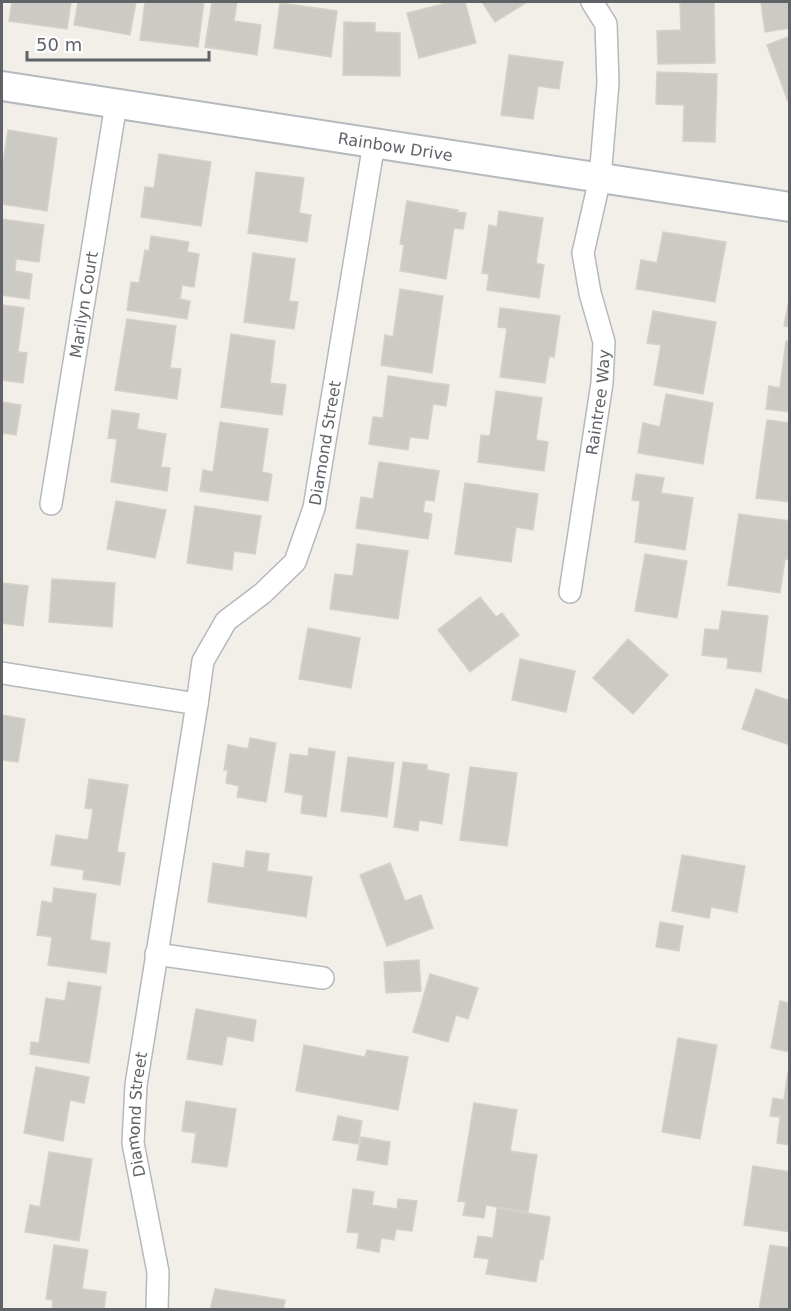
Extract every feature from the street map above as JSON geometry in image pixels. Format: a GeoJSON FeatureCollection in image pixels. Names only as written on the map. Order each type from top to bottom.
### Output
{"type":"FeatureCollection","features":[{"type":"Feature","properties":{"kind":"street","name":"Raintree Way"},"geometry":{"type":"LineString","coordinates":[[570,592],[602,383],[604,342],[590,293],[583,253],[600,178],[608,83],[606,24],[592,2]]}},
{"type":"Feature","properties":{"kind":"street","name":"Rainbow Drive"},"geometry":{"type":"LineString","coordinates":[[2,87],[789,207]]}},
{"type":"Feature","properties":{"kind":"street","name":"Marilyn Court"},"geometry":{"type":"LineString","coordinates":[[51,504],[116,104]]}},
{"type":"Feature","properties":{"kind":"street","name":"Diamond Street"},"geometry":{"type":"LineString","coordinates":[[157,1310],[158,1272],[145,1194],[133,1143],[136,1085],[203,661],[226,621],[263,593],[295,562],[314,508],[374,143]]}},
{"type":"Feature","properties":{"kind":"street"},"geometry":{"type":"LineString","coordinates":[[2,674],[197,705]]}},
{"type":"Feature","properties":{"kind":"street"},"geometry":{"type":"LineString","coordinates":[[156,954],[323,978]]}},
{"type":"Feature","properties":{"kind":"building"},"geometry":{"type":"Polygon","coordinates":[[[12,2],[71,2],[67,29],[9,21],[12,2]]]}},
{"type":"Feature","properties":{"kind":"building"},"geometry":{"type":"Polygon","coordinates":[[[78,2],[136,2],[130,35],[74,25],[78,2]]]}},
{"type":"Feature","properties":{"kind":"building"},"geometry":{"type":"Polygon","coordinates":[[[145,2],[204,2],[198,47],[140,40],[145,2]]]}},
{"type":"Feature","properties":{"kind":"building"},"geometry":{"type":"Polygon","coordinates":[[[212,2],[237,2],[234,21],[261,25],[257,55],[205,47],[212,2]]]}},
{"type":"Feature","properties":{"kind":"building"},"geometry":{"type":"Polygon","coordinates":[[[451,2],[465,2],[476,43],[419,58],[407,13],[451,2]]]}},
{"type":"Feature","properties":{"kind":"building"},"geometry":{"type":"Polygon","coordinates":[[[482,2],[527,2],[495,22],[482,2]]]}},
{"type":"Feature","properties":{"kind":"building"},"geometry":{"type":"Polygon","coordinates":[[[680,2],[714,2],[715,63],[658,64],[657,31],[681,30],[680,2]]]}},
{"type":"Feature","properties":{"kind":"building"},"geometry":{"type":"Polygon","coordinates":[[[761,2],[790,2],[790,28],[765,32],[761,2]]]}},
{"type":"Feature","properties":{"kind":"building"},"geometry":{"type":"Polygon","coordinates":[[[280,3],[337,11],[331,57],[274,48],[280,3]]]}},
{"type":"Feature","properties":{"kind":"building"},"geometry":{"type":"Polygon","coordinates":[[[344,22],[375,23],[375,32],[400,33],[400,76],[343,75],[344,22]]]}},
{"type":"Feature","properties":{"kind":"building"},"geometry":{"type":"Polygon","coordinates":[[[790,36],[790,103],[789,104],[767,45],[790,36]]]}},
{"type":"Feature","properties":{"kind":"building"},"geometry":{"type":"Polygon","coordinates":[[[509,55],[563,62],[559,89],[538,86],[533,119],[501,115],[509,55]]]}},
{"type":"Feature","properties":{"kind":"building"},"geometry":{"type":"Polygon","coordinates":[[[657,72],[717,74],[715,142],[683,141],[684,105],[656,104],[657,72]]]}},
{"type":"Feature","properties":{"kind":"building"},"geometry":{"type":"Polygon","coordinates":[[[8,130],[57,138],[47,211],[2,204],[2,169],[8,130]]]}},
{"type":"Feature","properties":{"kind":"building"},"geometry":{"type":"Polygon","coordinates":[[[159,154],[211,162],[201,226],[141,217],[145,187],[154,188],[159,154]]]}},
{"type":"Feature","properties":{"kind":"building"},"geometry":{"type":"Polygon","coordinates":[[[256,172],[304,178],[299,213],[311,215],[307,242],[248,233],[256,172]]]}},
{"type":"Feature","properties":{"kind":"building"},"geometry":{"type":"Polygon","coordinates":[[[407,201],[466,213],[463,229],[454,228],[446,279],[400,271],[404,245],[400,244],[407,201]]]}},
{"type":"Feature","properties":{"kind":"building"},"geometry":{"type":"Polygon","coordinates":[[[499,211],[543,218],[536,263],[544,265],[539,298],[487,290],[489,274],[482,273],[489,225],[497,227],[499,211]]]}},
{"type":"Feature","properties":{"kind":"building"},"geometry":{"type":"Polygon","coordinates":[[[2,219],[44,225],[39,262],[16,259],[15,271],[32,274],[29,299],[2,295],[2,219]]]}},
{"type":"Feature","properties":{"kind":"building"},"geometry":{"type":"Polygon","coordinates":[[[663,232],[726,242],[715,302],[636,289],[641,260],[657,263],[663,232]]]}},
{"type":"Feature","properties":{"kind":"building"},"geometry":{"type":"Polygon","coordinates":[[[151,236],[189,242],[187,252],[199,254],[194,287],[182,285],[180,299],[190,301],[187,319],[127,310],[131,282],[139,283],[145,250],[149,251],[151,236]]]}},
{"type":"Feature","properties":{"kind":"building"},"geometry":{"type":"Polygon","coordinates":[[[253,253],[295,259],[289,301],[298,302],[294,329],[244,322],[253,253]]]}},
{"type":"Feature","properties":{"kind":"building"},"geometry":{"type":"Polygon","coordinates":[[[400,289],[443,296],[432,373],[381,365],[385,335],[393,337],[400,289]]]}},
{"type":"Feature","properties":{"kind":"building"},"geometry":{"type":"Polygon","coordinates":[[[790,295],[790,327],[784,326],[790,295]]]}},
{"type":"Feature","properties":{"kind":"building"},"geometry":{"type":"Polygon","coordinates":[[[2,305],[24,308],[18,352],[27,353],[23,383],[2,380],[2,305]]]}},
{"type":"Feature","properties":{"kind":"building"},"geometry":{"type":"Polygon","coordinates":[[[500,308],[560,316],[554,357],[549,356],[545,383],[500,377],[507,328],[498,327],[500,308]]]}},
{"type":"Feature","properties":{"kind":"building"},"geometry":{"type":"Polygon","coordinates":[[[653,311],[716,322],[703,394],[654,385],[661,345],[647,343],[653,311]]]}},
{"type":"Feature","properties":{"kind":"building"},"geometry":{"type":"Polygon","coordinates":[[[127,319],[176,326],[170,368],[181,369],[177,399],[115,390],[127,319]]]}},
{"type":"Feature","properties":{"kind":"building"},"geometry":{"type":"Polygon","coordinates":[[[231,334],[275,341],[270,383],[286,385],[282,415],[221,407],[231,334]]]}},
{"type":"Feature","properties":{"kind":"building"},"geometry":{"type":"Polygon","coordinates":[[[786,341],[790,341],[790,412],[766,409],[769,386],[780,388],[786,341]]]}},
{"type":"Feature","properties":{"kind":"building"},"geometry":{"type":"Polygon","coordinates":[[[388,376],[449,385],[446,406],[433,404],[428,439],[410,437],[408,450],[369,444],[373,417],[383,418],[388,376]]]}},
{"type":"Feature","properties":{"kind":"building"},"geometry":{"type":"Polygon","coordinates":[[[496,391],[542,398],[536,440],[548,442],[544,471],[478,462],[481,435],[490,436],[496,391]]]}},
{"type":"Feature","properties":{"kind":"building"},"geometry":{"type":"Polygon","coordinates":[[[666,394],[713,403],[703,464],[638,453],[643,423],[660,427],[666,394]]]}},
{"type":"Feature","properties":{"kind":"building"},"geometry":{"type":"Polygon","coordinates":[[[2,402],[21,405],[16,435],[3,433],[2,442],[2,402]]]}},
{"type":"Feature","properties":{"kind":"building"},"geometry":{"type":"Polygon","coordinates":[[[112,410],[139,414],[137,429],[166,434],[161,467],[170,468],[167,491],[111,482],[117,439],[108,438],[112,410]]]}},
{"type":"Feature","properties":{"kind":"building"},"geometry":{"type":"Polygon","coordinates":[[[767,420],[790,423],[790,502],[756,498],[767,420]]]}},
{"type":"Feature","properties":{"kind":"building"},"geometry":{"type":"Polygon","coordinates":[[[220,422],[268,429],[262,472],[272,474],[268,501],[200,491],[203,470],[213,472],[220,422]]]}},
{"type":"Feature","properties":{"kind":"building"},"geometry":{"type":"Polygon","coordinates":[[[379,462],[439,471],[434,501],[425,500],[423,512],[432,514],[428,539],[356,528],[361,497],[373,499],[379,462]]]}},
{"type":"Feature","properties":{"kind":"building"},"geometry":{"type":"Polygon","coordinates":[[[636,474],[664,478],[661,493],[693,498],[685,550],[635,542],[640,501],[632,500],[636,474]]]}},
{"type":"Feature","properties":{"kind":"building"},"geometry":{"type":"Polygon","coordinates":[[[465,483],[538,494],[533,530],[516,527],[511,562],[455,554],[465,483]]]}},
{"type":"Feature","properties":{"kind":"building"},"geometry":{"type":"Polygon","coordinates":[[[116,501],[166,510],[155,558],[107,549],[116,501]]]}},
{"type":"Feature","properties":{"kind":"building"},"geometry":{"type":"Polygon","coordinates":[[[195,506],[261,516],[255,554],[234,551],[232,570],[187,563],[195,506]]]}},
{"type":"Feature","properties":{"kind":"building"},"geometry":{"type":"Polygon","coordinates":[[[739,514],[790,521],[790,560],[785,559],[780,593],[728,585],[739,514]]]}},
{"type":"Feature","properties":{"kind":"building"},"geometry":{"type":"Polygon","coordinates":[[[357,544],[408,551],[398,619],[330,609],[335,574],[353,576],[357,544]]]}},
{"type":"Feature","properties":{"kind":"building"},"geometry":{"type":"Polygon","coordinates":[[[645,554],[687,561],[677,618],[635,611],[645,554]]]}},
{"type":"Feature","properties":{"kind":"building"},"geometry":{"type":"Polygon","coordinates":[[[52,579],[115,583],[112,627],[49,622],[52,579]]]}},
{"type":"Feature","properties":{"kind":"building"},"geometry":{"type":"Polygon","coordinates":[[[2,583],[28,586],[23,626],[2,623],[2,583]]]}},
{"type":"Feature","properties":{"kind":"building"},"geometry":{"type":"Polygon","coordinates":[[[480,597],[496,617],[502,613],[519,635],[470,672],[438,630],[480,597]]]}},
{"type":"Feature","properties":{"kind":"building"},"geometry":{"type":"Polygon","coordinates":[[[722,611],[768,616],[761,672],[727,668],[728,658],[702,655],[705,629],[719,630],[722,611]]]}},
{"type":"Feature","properties":{"kind":"building"},"geometry":{"type":"Polygon","coordinates":[[[308,628],[360,638],[351,688],[299,679],[308,628]]]}},
{"type":"Feature","properties":{"kind":"building"},"geometry":{"type":"Polygon","coordinates":[[[628,639],[668,675],[633,714],[593,678],[628,639]]]}},
{"type":"Feature","properties":{"kind":"building"},"geometry":{"type":"Polygon","coordinates":[[[520,659],[575,671],[566,712],[512,700],[520,659]]]}},
{"type":"Feature","properties":{"kind":"building"},"geometry":{"type":"Polygon","coordinates":[[[756,689],[790,701],[790,745],[742,729],[756,689]]]}},
{"type":"Feature","properties":{"kind":"building"},"geometry":{"type":"Polygon","coordinates":[[[2,715],[25,719],[18,762],[2,760],[2,715]]]}},
{"type":"Feature","properties":{"kind":"building"},"geometry":{"type":"Polygon","coordinates":[[[250,738],[276,743],[266,802],[237,797],[239,786],[226,783],[228,770],[224,770],[228,745],[248,749],[250,738]]]}},
{"type":"Feature","properties":{"kind":"building"},"geometry":{"type":"Polygon","coordinates":[[[309,748],[335,752],[326,817],[301,813],[303,795],[285,792],[290,754],[308,756],[309,748]]]}},
{"type":"Feature","properties":{"kind":"building"},"geometry":{"type":"Polygon","coordinates":[[[348,757],[394,763],[387,817],[341,811],[348,757]]]}},
{"type":"Feature","properties":{"kind":"building"},"geometry":{"type":"Polygon","coordinates":[[[403,762],[427,765],[427,770],[449,774],[442,824],[419,820],[418,831],[394,827],[403,762]]]}},
{"type":"Feature","properties":{"kind":"building"},"geometry":{"type":"Polygon","coordinates":[[[470,767],[517,773],[507,846],[460,840],[470,767]]]}},
{"type":"Feature","properties":{"kind":"building"},"geometry":{"type":"Polygon","coordinates":[[[89,779],[128,785],[117,852],[125,853],[120,885],[83,879],[84,870],[51,865],[56,835],[88,840],[93,809],[85,808],[89,779]]]}},
{"type":"Feature","properties":{"kind":"building"},"geometry":{"type":"Polygon","coordinates":[[[246,851],[269,854],[267,871],[312,877],[306,917],[208,902],[213,863],[244,868],[246,851]]]}},
{"type":"Feature","properties":{"kind":"building"},"geometry":{"type":"Polygon","coordinates":[[[682,855],[745,866],[737,912],[711,907],[709,918],[672,911],[682,855]]]}},
{"type":"Feature","properties":{"kind":"building"},"geometry":{"type":"Polygon","coordinates":[[[390,863],[405,901],[421,895],[433,928],[387,946],[360,875],[390,863]]]}},
{"type":"Feature","properties":{"kind":"building"},"geometry":{"type":"Polygon","coordinates":[[[54,888],[96,894],[90,940],[110,943],[106,973],[48,965],[52,937],[37,935],[42,901],[52,903],[54,888]]]}},
{"type":"Feature","properties":{"kind":"building"},"geometry":{"type":"Polygon","coordinates":[[[660,922],[683,926],[679,951],[656,947],[660,922]]]}},
{"type":"Feature","properties":{"kind":"building"},"geometry":{"type":"Polygon","coordinates":[[[419,960],[421,991],[386,993],[384,962],[419,960]]]}},
{"type":"Feature","properties":{"kind":"building"},"geometry":{"type":"Polygon","coordinates":[[[430,974],[478,988],[468,1019],[456,1015],[448,1042],[413,1032],[430,974]]]}},
{"type":"Feature","properties":{"kind":"building"},"geometry":{"type":"Polygon","coordinates":[[[68,982],[101,987],[89,1063],[30,1054],[31,1042],[39,1043],[46,998],[65,1001],[68,982]]]}},
{"type":"Feature","properties":{"kind":"building"},"geometry":{"type":"Polygon","coordinates":[[[790,999],[790,1052],[771,1048],[780,1001],[789,1003],[790,999]]]}},
{"type":"Feature","properties":{"kind":"building"},"geometry":{"type":"Polygon","coordinates":[[[196,1009],[256,1020],[253,1041],[227,1036],[222,1065],[187,1059],[196,1009]]]}},
{"type":"Feature","properties":{"kind":"building"},"geometry":{"type":"Polygon","coordinates":[[[678,1038],[717,1045],[700,1139],[662,1132],[678,1038]]]}},
{"type":"Feature","properties":{"kind":"building"},"geometry":{"type":"Polygon","coordinates":[[[304,1045],[365,1057],[367,1050],[408,1057],[398,1110],[296,1091],[304,1045]]]}},
{"type":"Feature","properties":{"kind":"building"},"geometry":{"type":"Polygon","coordinates":[[[36,1067],[89,1077],[84,1103],[70,1100],[63,1141],[24,1133],[36,1067]]]}},
{"type":"Feature","properties":{"kind":"building"},"geometry":{"type":"Polygon","coordinates":[[[788,1072],[790,1072],[790,1145],[777,1143],[780,1117],[770,1116],[773,1098],[784,1100],[788,1072]]]}},
{"type":"Feature","properties":{"kind":"building"},"geometry":{"type":"Polygon","coordinates":[[[186,1101],[236,1109],[227,1167],[192,1162],[196,1133],[182,1131],[186,1101]]]}},
{"type":"Feature","properties":{"kind":"building"},"geometry":{"type":"Polygon","coordinates":[[[474,1103],[517,1110],[510,1151],[537,1155],[528,1212],[486,1205],[484,1218],[463,1215],[466,1202],[458,1201],[474,1103]]]}},
{"type":"Feature","properties":{"kind":"building"},"geometry":{"type":"Polygon","coordinates":[[[338,1116],[362,1121],[358,1144],[333,1140],[338,1116]]]}},
{"type":"Feature","properties":{"kind":"building"},"geometry":{"type":"Polygon","coordinates":[[[361,1137],[390,1142],[387,1165],[357,1160],[361,1137]]]}},
{"type":"Feature","properties":{"kind":"building"},"geometry":{"type":"Polygon","coordinates":[[[49,1152],[92,1159],[79,1241],[25,1232],[30,1205],[40,1207],[49,1152]]]}},
{"type":"Feature","properties":{"kind":"building"},"geometry":{"type":"Polygon","coordinates":[[[753,1166],[790,1172],[790,1232],[744,1225],[753,1166]]]}},
{"type":"Feature","properties":{"kind":"building"},"geometry":{"type":"Polygon","coordinates":[[[353,1189],[374,1192],[372,1205],[397,1209],[398,1199],[417,1201],[412,1231],[396,1229],[394,1240],[381,1238],[379,1252],[357,1248],[359,1233],[347,1232],[353,1189]]]}},
{"type":"Feature","properties":{"kind":"building"},"geometry":{"type":"Polygon","coordinates":[[[497,1208],[550,1217],[543,1259],[540,1258],[536,1282],[486,1274],[489,1259],[474,1257],[478,1236],[493,1238],[497,1208]]]}},
{"type":"Feature","properties":{"kind":"building"},"geometry":{"type":"Polygon","coordinates":[[[54,1245],[88,1250],[82,1289],[106,1292],[104,1310],[52,1310],[53,1300],[46,1299],[54,1245]]]}},
{"type":"Feature","properties":{"kind":"building"},"geometry":{"type":"Polygon","coordinates":[[[770,1245],[790,1248],[790,1310],[759,1310],[770,1245]]]}},
{"type":"Feature","properties":{"kind":"building"},"geometry":{"type":"Polygon","coordinates":[[[215,1289],[285,1300],[283,1310],[210,1310],[215,1289]]]}}]}
